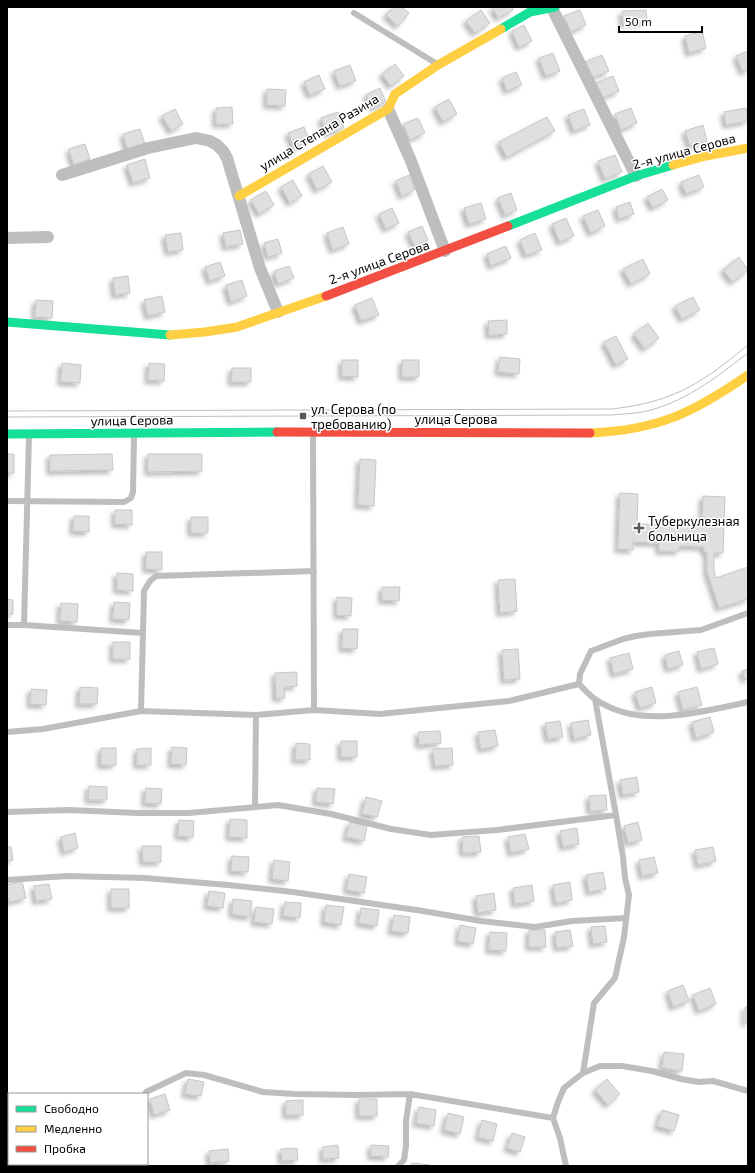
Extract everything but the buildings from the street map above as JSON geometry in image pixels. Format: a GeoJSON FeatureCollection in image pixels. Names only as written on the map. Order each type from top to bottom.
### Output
{"type":"FeatureCollection","features":[{"type":"Feature","properties":{"kind":"street","name":"улица Степана Разина"},"geometry":{"type":"LineString","coordinates":[[239,196],[388,108],[395,94],[438,65],[528,10],[554,8]]}},
{"type":"Feature","properties":{"kind":"street"},"geometry":{"type":"LineString","coordinates":[[554,8],[636,176]]}},
{"type":"Feature","properties":{"kind":"street"},"geometry":{"type":"LineString","coordinates":[[388,108],[411,161],[445,251]]}},
{"type":"Feature","properties":{"kind":"street"},"geometry":{"type":"LineString","coordinates":[[62,176],[148,148],[196,138],[204,139],[218,145],[227,158],[260,268],[278,312]]}},
{"type":"Feature","properties":{"kind":"street","name":"2-я улица Серова"},"geometry":{"type":"LineString","coordinates":[[7,322],[132,333],[180,335],[237,326],[345,289],[636,176],[706,156],[748,148]]}},
{"type":"Feature","properties":{"kind":"street"},"geometry":{"type":"LineString","coordinates":[[7,238],[48,237]]}},
{"type":"Feature","properties":{"kind":"street","name":"улица Серова"},"geometry":{"type":"LineString","coordinates":[[7,434],[134,432],[581,433],[625,430],[668,421],[687,413],[706,404],[748,375]]}},
{"type":"Feature","properties":{"kind":"lane"},"geometry":{"type":"LineString","coordinates":[[354,13],[438,65]]}},
{"type":"Feature","properties":{"kind":"lane"},"geometry":{"type":"LineString","coordinates":[[7,501],[124,502],[131,498],[133,492],[134,432]]}},
{"type":"Feature","properties":{"kind":"lane"},"geometry":{"type":"LineString","coordinates":[[313,432],[314,710]]}},
{"type":"Feature","properties":{"kind":"lane"},"geometry":{"type":"LineString","coordinates":[[24,625],[29,434]]}},
{"type":"Feature","properties":{"kind":"lane"},"geometry":{"type":"LineString","coordinates":[[142,711],[144,591],[150,581],[156,576],[314,571]]}},
{"type":"Feature","properties":{"kind":"lane"},"geometry":{"type":"LineString","coordinates":[[579,684],[580,674],[591,651],[604,645],[623,639],[650,634],[701,630],[748,613]]}},
{"type":"Feature","properties":{"kind":"lane"},"geometry":{"type":"LineString","coordinates":[[7,625],[143,633]]}},
{"type":"Feature","properties":{"kind":"lane"},"geometry":{"type":"LineString","coordinates":[[7,732],[43,728],[142,711],[256,715],[314,710],[380,714],[510,701],[579,684]]}},
{"type":"Feature","properties":{"kind":"lane"},"geometry":{"type":"LineString","coordinates":[[579,684],[595,699],[617,710],[633,714],[654,716],[691,713],[748,702]]}},
{"type":"Feature","properties":{"kind":"lane"},"geometry":{"type":"LineString","coordinates":[[583,1073],[594,1003],[615,978],[629,896],[595,699]]}},
{"type":"Feature","properties":{"kind":"lane"},"geometry":{"type":"LineString","coordinates":[[255,807],[256,715]]}},
{"type":"Feature","properties":{"kind":"lane"},"geometry":{"type":"LineString","coordinates":[[7,812],[69,810],[137,814],[189,813],[278,806],[331,814],[391,829],[431,835],[497,830],[616,815]]}},
{"type":"Feature","properties":{"kind":"lane"},"geometry":{"type":"LineString","coordinates":[[7,880],[67,876],[145,878],[228,885],[293,892],[481,921],[535,927],[572,921],[626,918]]}},
{"type":"Feature","properties":{"kind":"lane"},"geometry":{"type":"LineString","coordinates":[[566,1166],[560,1138],[553,1118],[564,1088],[583,1073],[600,1066],[622,1066],[652,1071],[698,1082],[713,1081],[748,1091]]}},
{"type":"Feature","properties":{"kind":"lane"},"geometry":{"type":"LineString","coordinates":[[146,1093],[186,1073],[204,1076],[263,1092],[341,1095],[410,1094],[553,1118]]}},
{"type":"Feature","properties":{"kind":"lane"},"geometry":{"type":"LineString","coordinates":[[398,1166],[404,1160],[406,1146],[406,1121],[410,1094]]}},
{"type":"Feature","properties":{"kind":"tram line"},"geometry":{"type":"LineString","coordinates":[[7,411],[612,409],[647,403],[680,392],[713,372],[748,345]]}},
{"type":"Feature","properties":{"kind":"tram line"},"geometry":{"type":"LineString","coordinates":[[7,417],[630,414],[657,408],[685,396],[711,381],[748,353]]}},
{"type":"Feature","properties":{"kind":"traffic: fast"},"geometry":{"type":"LineString","coordinates":[[501,29],[530,12],[555,7]]}},
{"type":"Feature","properties":{"kind":"traffic: fast"},"geometry":{"type":"LineString","coordinates":[[508,226],[636,176],[673,165]]}},
{"type":"Feature","properties":{"kind":"traffic: fast"},"geometry":{"type":"LineString","coordinates":[[7,322],[170,335]]}},
{"type":"Feature","properties":{"kind":"traffic: fast"},"geometry":{"type":"LineString","coordinates":[[7,434],[277,432]]}},
{"type":"Feature","properties":{"kind":"traffic: slow"},"geometry":{"type":"LineString","coordinates":[[239,196],[388,109],[395,94],[438,65],[501,29]]}},
{"type":"Feature","properties":{"kind":"traffic: slow"},"geometry":{"type":"LineString","coordinates":[[673,165],[706,156],[748,148]]}},
{"type":"Feature","properties":{"kind":"traffic: slow"},"geometry":{"type":"LineString","coordinates":[[170,335],[237,327],[326,296]]}},
{"type":"Feature","properties":{"kind":"traffic: slow"},"geometry":{"type":"LineString","coordinates":[[590,433],[636,428],[674,417],[710,400],[748,375]]}},
{"type":"Feature","properties":{"kind":"traffic: jam"},"geometry":{"type":"LineString","coordinates":[[326,296],[508,226]]}},
{"type":"Feature","properties":{"kind":"traffic: jam"},"geometry":{"type":"LineString","coordinates":[[277,432],[590,433]]}},
{"type":"Feature","properties":{"kind":"place","name":"ул. Серова (по требованию)"},"geometry":{"type":"Point","coordinates":[303,416]}},
{"type":"Feature","properties":{"kind":"place","name":"Туберкулезная больница"},"geometry":{"type":"Point","coordinates":[639,528]}}]}
